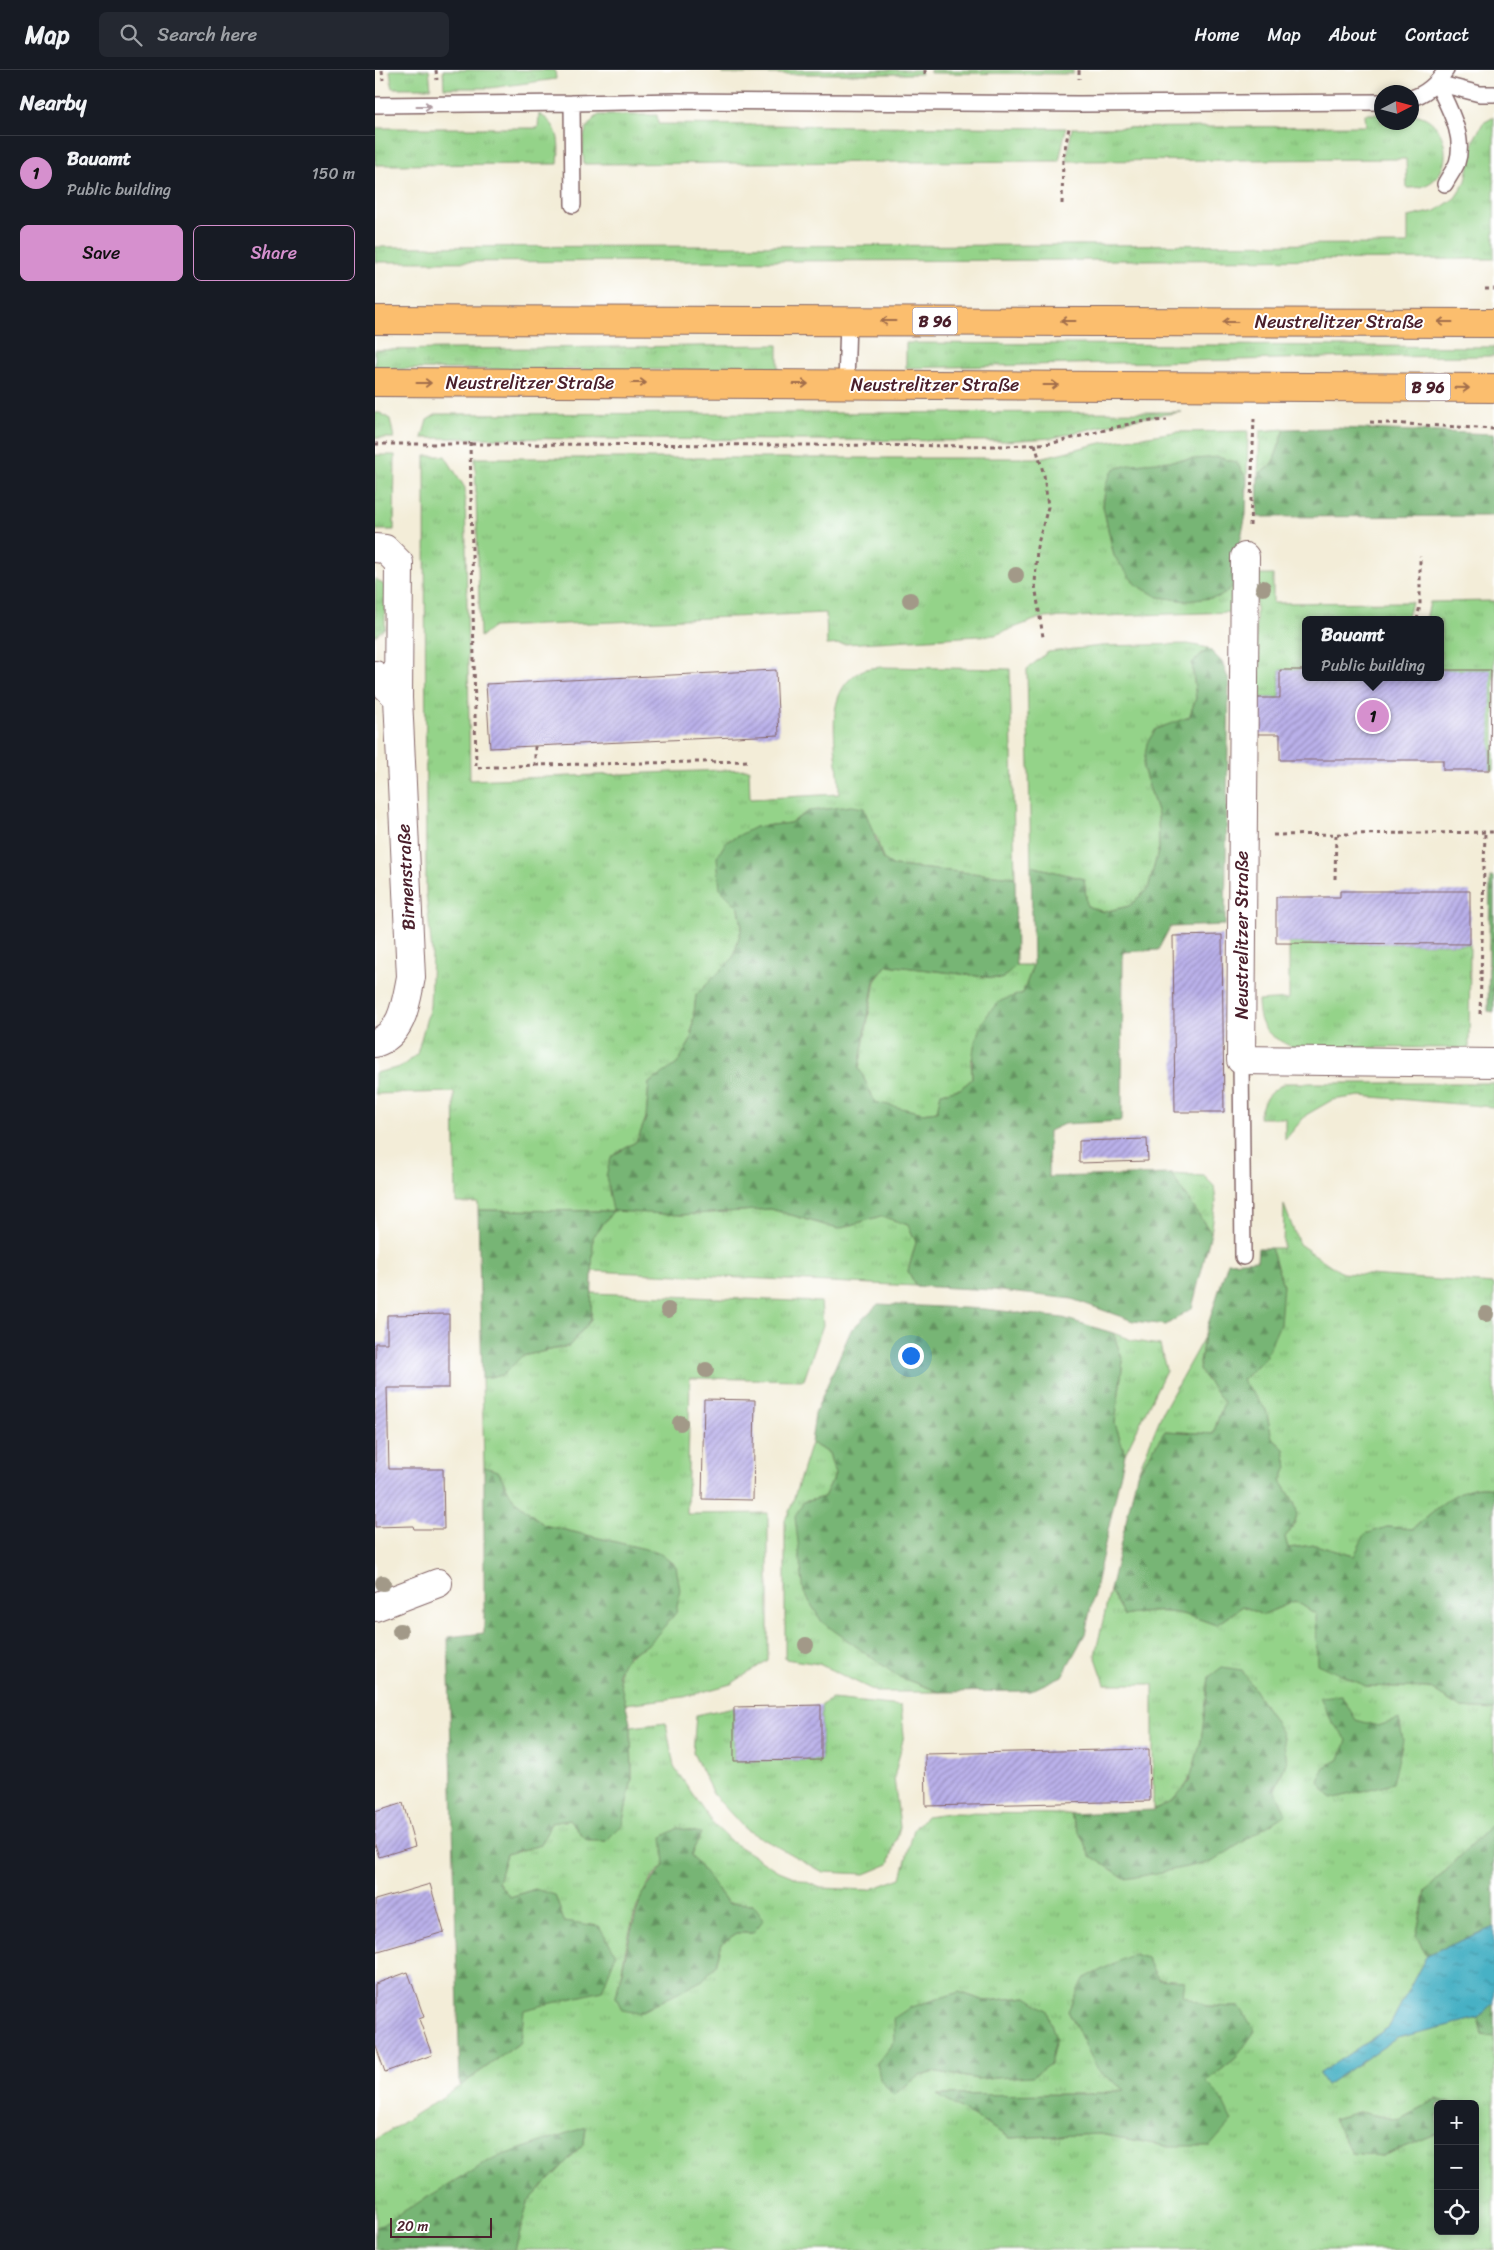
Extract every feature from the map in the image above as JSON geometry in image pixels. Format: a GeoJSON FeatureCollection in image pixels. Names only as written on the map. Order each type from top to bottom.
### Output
{"type":"FeatureCollection","features":[{"type":"Feature","properties":{"kind":"main road","name":"Neustrelitzer Straße"},"geometry":{"type":"LineString","coordinates":[[375,320],[1494,322]]}},
{"type":"Feature","properties":{"kind":"main road","name":"Neustrelitzer Straße"},"geometry":{"type":"LineString","coordinates":[[375,382],[1494,388]]}},
{"type":"Feature","properties":{"kind":"street","name":"Birnenstraße"},"geometry":{"type":"LineString","coordinates":[[375,548],[385,549],[399,563],[398,698],[411,977],[404,1011],[397,1028],[382,1041],[375,1043]]}},
{"type":"Feature","properties":{"kind":"street","name":"Neustrelitzer Straße"},"geometry":{"type":"LineString","coordinates":[[1241,1060],[1245,557]]}},
{"type":"Feature","properties":{"kind":"street"},"geometry":{"type":"LineString","coordinates":[[375,675],[398,698]]}},
{"type":"Feature","properties":{"kind":"street"},"geometry":{"type":"LineString","coordinates":[[1241,1060],[1494,1063]]}},
{"type":"Feature","properties":{"kind":"street"},"geometry":{"type":"LineString","coordinates":[[375,1608],[438,1583]]}},
{"type":"Feature","properties":{"kind":"lane"},"geometry":{"type":"LineString","coordinates":[[1419,95],[1437,83],[1446,70]]}},
{"type":"Feature","properties":{"kind":"lane"},"geometry":{"type":"LineString","coordinates":[[1437,83],[1480,94],[1494,94]]}},
{"type":"Feature","properties":{"kind":"lane"},"geometry":{"type":"LineString","coordinates":[[1437,83],[1453,118],[1459,139],[1457,163],[1445,184]]}},
{"type":"Feature","properties":{"kind":"lane"},"geometry":{"type":"LineString","coordinates":[[375,105],[677,101],[1079,104],[1374,102]]}},
{"type":"Feature","properties":{"kind":"lane"},"geometry":{"type":"LineString","coordinates":[[572,103],[573,206]]}},
{"type":"Feature","properties":{"kind":"lane"},"geometry":{"type":"LineString","coordinates":[[846,384],[848,321]]}},
{"type":"Feature","properties":{"kind":"lane"},"geometry":{"type":"LineString","coordinates":[[1241,1060],[1243,1257]]}},
{"type":"Feature","properties":{"kind":"path"},"geometry":{"type":"LineString","coordinates":[[1062,204],[1063,159],[1070,123],[1079,104]]}},
{"type":"Feature","properties":{"kind":"path"},"geometry":{"type":"LineString","coordinates":[[1246,419],[1264,419]]}},
{"type":"Feature","properties":{"kind":"path"},"geometry":{"type":"LineString","coordinates":[[1245,557],[1251,518],[1254,419]]}},
{"type":"Feature","properties":{"kind":"path"},"geometry":{"type":"LineString","coordinates":[[375,444],[470,442],[693,445],[1035,444],[1053,443],[1137,422],[1175,420]]}},
{"type":"Feature","properties":{"kind":"path"},"geometry":{"type":"LineString","coordinates":[[1369,421],[1494,429]]}},
{"type":"Feature","properties":{"kind":"path"},"geometry":{"type":"LineString","coordinates":[[470,442],[476,768],[751,761]]}},
{"type":"Feature","properties":{"kind":"path"},"geometry":{"type":"LineString","coordinates":[[1035,444],[1044,475],[1048,507],[1037,547],[1035,584],[1043,637]]}},
{"type":"Feature","properties":{"kind":"path"},"geometry":{"type":"LineString","coordinates":[[1418,616],[1421,605],[1421,556]]}},
{"type":"Feature","properties":{"kind":"path"},"geometry":{"type":"LineString","coordinates":[[535,746],[535,765]]}},
{"type":"Feature","properties":{"kind":"path"},"geometry":{"type":"LineString","coordinates":[[1480,1014],[1485,832]]}},
{"type":"Feature","properties":{"kind":"path"},"geometry":{"type":"LineString","coordinates":[[1242,835],[1494,832]]}},
{"type":"Feature","properties":{"kind":"path"},"geometry":{"type":"LineString","coordinates":[[1335,879],[1336,834]]}},
{"type":"Feature","properties":{"kind":"green space"},"geometry":{"type":"Polygon","coordinates":[[[390,70],[429,70],[431,88],[392,88],[390,70]]]}},
{"type":"Feature","properties":{"kind":"green space"},"geometry":{"type":"Polygon","coordinates":[[[443,70],[555,70],[556,79],[490,88],[444,88],[443,70]]]}},
{"type":"Feature","properties":{"kind":"green space"},"geometry":{"type":"Polygon","coordinates":[[[721,70],[921,70],[921,74],[722,74],[721,70]]]}},
{"type":"Feature","properties":{"kind":"green space"},"geometry":{"type":"Polygon","coordinates":[[[930,70],[1073,70],[1073,74],[930,73],[930,70]]]}},
{"type":"Feature","properties":{"kind":"green space"},"geometry":{"type":"Polygon","coordinates":[[[539,114],[546,118],[555,129],[559,148],[558,164],[375,165],[375,128],[538,128],[539,114]]]}},
{"type":"Feature","properties":{"kind":"green space"},"geometry":{"type":"Polygon","coordinates":[[[1365,114],[1374,114],[1374,130],[1419,130],[1419,116],[1424,117],[1434,124],[1441,134],[1445,146],[1442,170],[1434,180],[1421,187],[1407,188],[1406,159],[1066,161],[1072,128],[1366,126],[1365,114]]]}},
{"type":"Feature","properties":{"kind":"green space"},"geometry":{"type":"Polygon","coordinates":[[[599,115],[657,115],[658,124],[1066,128],[1059,161],[584,164],[584,136],[589,125],[599,115]]]}},
{"type":"Feature","properties":{"kind":"green space"},"geometry":{"type":"Polygon","coordinates":[[[1494,117],[1494,259],[375,262],[375,247],[1408,244],[1408,217],[1436,211],[1455,198],[1466,181],[1474,139],[1483,123],[1494,117]]]}},
{"type":"Feature","properties":{"kind":"green space"},"geometry":{"type":"Polygon","coordinates":[[[906,343],[1494,347],[1494,356],[1360,357],[906,368],[906,343]]]}},
{"type":"Feature","properties":{"kind":"green space"},"geometry":{"type":"Polygon","coordinates":[[[778,345],[778,370],[375,369],[375,350],[778,345]]]}},
{"type":"Feature","properties":{"kind":"green space"},"geometry":{"type":"Polygon","coordinates":[[[1182,412],[1133,419],[1052,438],[1004,441],[422,438],[427,420],[437,414],[1182,412]]]}},
{"type":"Feature","properties":{"kind":"green space"},"geometry":{"type":"Polygon","coordinates":[[[375,413],[380,413],[390,419],[394,438],[375,438],[375,413]]]}},
{"type":"Feature","properties":{"kind":"green space"},"geometry":{"type":"Polygon","coordinates":[[[1336,428],[1494,434],[1494,516],[1257,517],[1258,474],[1272,465],[1285,429],[1336,428]]]}},
{"type":"Feature","properties":{"kind":"green space"},"geometry":{"type":"Polygon","coordinates":[[[1285,429],[1272,465],[1258,474],[1260,431],[1285,429]]]}},
{"type":"Feature","properties":{"kind":"green space"},"geometry":{"type":"Polygon","coordinates":[[[1248,431],[1247,479],[1236,462],[1106,483],[1103,506],[1114,556],[1236,584],[1236,612],[1040,618],[995,635],[827,645],[826,613],[493,627],[480,637],[475,458],[1040,458],[1101,443],[1175,432],[1248,431]]]}},
{"type":"Feature","properties":{"kind":"green space"},"geometry":{"type":"Polygon","coordinates":[[[375,455],[395,455],[394,530],[375,530],[375,455]]]}},
{"type":"Feature","properties":{"kind":"green space"},"geometry":{"type":"Polygon","coordinates":[[[425,456],[445,456],[465,488],[470,780],[749,769],[750,799],[839,794],[834,726],[835,710],[840,694],[848,681],[861,671],[880,667],[1010,669],[1015,877],[894,866],[883,859],[876,836],[809,811],[790,823],[755,827],[720,889],[739,908],[742,927],[733,958],[696,995],[691,1040],[677,1065],[649,1083],[646,1118],[637,1141],[611,1157],[680,1215],[771,1209],[838,1229],[881,1216],[908,1225],[916,1242],[908,1271],[916,1286],[592,1271],[593,1237],[613,1211],[478,1210],[478,1203],[456,1203],[454,1092],[375,1094],[375,1073],[401,1067],[417,1054],[430,1006],[432,952],[426,894],[425,456]]]}},
{"type":"Feature","properties":{"kind":"green space"},"geometry":{"type":"Polygon","coordinates":[[[1218,457],[1236,462],[1247,479],[1246,515],[1237,556],[1236,584],[1220,597],[1186,601],[1158,597],[1135,584],[1114,556],[1103,506],[1106,483],[1114,469],[1132,464],[1218,457]]]}},
{"type":"Feature","properties":{"kind":"green space"},"geometry":{"type":"Polygon","coordinates":[[[1256,575],[1273,575],[1273,603],[1412,602],[1408,616],[1302,616],[1302,670],[1280,670],[1280,698],[1256,698],[1256,575]]]}},
{"type":"Feature","properties":{"kind":"green space"},"geometry":{"type":"Polygon","coordinates":[[[375,578],[385,586],[385,628],[375,636],[375,578]]]}},
{"type":"Feature","properties":{"kind":"green space"},"geometry":{"type":"Polygon","coordinates":[[[1494,601],[1494,770],[1490,770],[1490,670],[1444,670],[1444,616],[1427,616],[1430,602],[1494,601]]]}},
{"type":"Feature","properties":{"kind":"green space"},"geometry":{"type":"Polygon","coordinates":[[[1188,644],[1208,648],[1192,663],[1196,698],[1189,718],[1156,729],[1143,768],[1158,814],[1159,848],[1148,889],[1129,906],[1103,912],[1087,906],[1084,879],[1031,866],[1027,669],[1048,652],[1102,646],[1188,644]]]}},
{"type":"Feature","properties":{"kind":"green space"},"geometry":{"type":"Polygon","coordinates":[[[1208,648],[1222,662],[1229,681],[1225,925],[1170,927],[1158,950],[1123,952],[1122,1121],[1064,1124],[1049,1131],[1048,1177],[1171,1174],[1211,1233],[1192,1308],[1166,1325],[1133,1321],[1072,1299],[992,1290],[916,1286],[908,1271],[916,1242],[908,1225],[881,1216],[838,1229],[771,1209],[680,1215],[613,1211],[606,1176],[611,1157],[637,1141],[646,1118],[649,1083],[677,1064],[691,1040],[696,995],[733,958],[742,927],[739,908],[720,889],[717,857],[726,842],[755,827],[790,823],[809,811],[851,806],[864,808],[883,859],[894,866],[1015,877],[1016,965],[1002,979],[887,965],[874,981],[859,1068],[875,1102],[923,1113],[937,1111],[941,1093],[960,1089],[972,1079],[976,1038],[985,1019],[998,1003],[1023,993],[1033,965],[1031,866],[1084,879],[1087,906],[1103,912],[1129,906],[1148,889],[1159,848],[1158,814],[1143,768],[1147,743],[1156,729],[1189,717],[1196,698],[1192,663],[1208,648]]]}},
{"type":"Feature","properties":{"kind":"green space"},"geometry":{"type":"Polygon","coordinates":[[[1490,877],[1494,877],[1494,1012],[1488,1011],[1490,877]]]}},
{"type":"Feature","properties":{"kind":"green space"},"geometry":{"type":"Polygon","coordinates":[[[1289,943],[1470,944],[1469,1048],[1292,1047],[1277,1039],[1266,1030],[1260,1019],[1258,1001],[1289,999],[1289,943]]]}},
{"type":"Feature","properties":{"kind":"green space"},"geometry":{"type":"Polygon","coordinates":[[[887,965],[1002,979],[1016,965],[1033,965],[1023,993],[999,1002],[971,1061],[972,1079],[960,1089],[941,1093],[937,1111],[923,1113],[875,1103],[859,1068],[875,981],[887,965]]]}},
{"type":"Feature","properties":{"kind":"green space"},"geometry":{"type":"Polygon","coordinates":[[[1285,1083],[1494,1083],[1494,1107],[1360,1096],[1332,1100],[1306,1115],[1285,1140],[1285,1118],[1259,1118],[1267,1097],[1285,1083]]]}},
{"type":"Feature","properties":{"kind":"green space"},"geometry":{"type":"Polygon","coordinates":[[[1171,1174],[1204,1176],[1214,1186],[1216,1201],[1211,1233],[1171,1174]]]}},
{"type":"Feature","properties":{"kind":"green space"},"geometry":{"type":"Polygon","coordinates":[[[1284,1205],[1299,1244],[1342,1273],[1494,1284],[1494,1488],[1482,1487],[1471,1489],[1450,1498],[1413,1529],[1387,1527],[1354,1556],[1315,1545],[1288,1548],[1285,1537],[1297,1515],[1294,1502],[1281,1481],[1287,1467],[1284,1449],[1272,1438],[1266,1410],[1242,1380],[1265,1358],[1283,1285],[1271,1248],[1283,1248],[1284,1205]]]}},
{"type":"Feature","properties":{"kind":"green space"},"geometry":{"type":"Polygon","coordinates":[[[478,1210],[613,1211],[593,1237],[591,1320],[569,1346],[522,1356],[503,1375],[482,1378],[478,1210]]]}},
{"type":"Feature","properties":{"kind":"green space"},"geometry":{"type":"Polygon","coordinates":[[[1258,1248],[1271,1248],[1283,1285],[1280,1324],[1265,1358],[1242,1380],[1266,1410],[1272,1438],[1284,1449],[1287,1467],[1281,1481],[1294,1502],[1297,1515],[1285,1537],[1288,1548],[1315,1545],[1354,1556],[1365,1534],[1387,1527],[1413,1529],[1450,1498],[1471,1489],[1482,1487],[1494,1488],[1494,1710],[1461,1708],[1429,1688],[1366,1686],[1317,1664],[1316,1614],[1295,1601],[1262,1615],[1243,1606],[1216,1625],[1171,1612],[1150,1612],[1124,1616],[1110,1590],[1137,1474],[1165,1431],[1213,1434],[1224,1402],[1199,1370],[1204,1337],[1228,1262],[1257,1260],[1258,1248]]]}},
{"type":"Feature","properties":{"kind":"green space"},"geometry":{"type":"Polygon","coordinates":[[[591,1293],[821,1302],[823,1325],[804,1380],[690,1378],[687,1514],[768,1513],[768,1660],[731,1684],[684,1697],[625,1704],[620,1681],[621,1666],[630,1655],[650,1643],[657,1552],[544,1525],[513,1499],[498,1471],[484,1467],[482,1378],[503,1375],[522,1356],[569,1346],[591,1320],[591,1293]]]}},
{"type":"Feature","properties":{"kind":"green space"},"geometry":{"type":"Polygon","coordinates":[[[878,1304],[985,1309],[1063,1318],[1113,1333],[1123,1361],[1115,1423],[1125,1454],[1085,1634],[1062,1676],[1030,1691],[940,1692],[899,1677],[822,1622],[804,1593],[795,1517],[803,1502],[824,1497],[835,1474],[829,1453],[811,1443],[815,1413],[851,1330],[878,1304]]]}},
{"type":"Feature","properties":{"kind":"green space"},"geometry":{"type":"Polygon","coordinates":[[[1113,1333],[1134,1341],[1160,1345],[1166,1370],[1125,1454],[1115,1423],[1123,1361],[1113,1333]]]}},
{"type":"Feature","properties":{"kind":"green space"},"geometry":{"type":"Polygon","coordinates":[[[1204,1337],[1199,1370],[1224,1402],[1213,1434],[1165,1431],[1137,1474],[1163,1411],[1204,1337]]]}},
{"type":"Feature","properties":{"kind":"green space"},"geometry":{"type":"Polygon","coordinates":[[[811,1443],[829,1453],[835,1474],[824,1497],[803,1502],[899,1677],[940,1692],[877,1692],[819,1664],[785,1659],[785,1520],[791,1507],[811,1443]]]}},
{"type":"Feature","properties":{"kind":"green space"},"geometry":{"type":"Polygon","coordinates":[[[484,1467],[498,1471],[513,1499],[544,1525],[658,1552],[676,1566],[680,1590],[676,1613],[650,1643],[627,1656],[618,1673],[631,1727],[632,1779],[622,1825],[606,1841],[587,1841],[569,1820],[551,1823],[541,1845],[506,1854],[498,1882],[510,1897],[535,1889],[555,1895],[564,1921],[599,1926],[616,1954],[602,1991],[524,2010],[521,2042],[460,2086],[448,1637],[484,1633],[484,1467]]]}},
{"type":"Feature","properties":{"kind":"green space"},"geometry":{"type":"Polygon","coordinates":[[[1110,1590],[1124,1616],[1150,1612],[1171,1612],[1216,1625],[1243,1606],[1262,1615],[1295,1601],[1316,1614],[1366,1686],[1429,1688],[1461,1708],[1494,1710],[1494,1822],[1426,1891],[1416,1936],[1427,1955],[1389,2027],[1319,2074],[1326,2085],[1397,2038],[1478,2018],[1482,2035],[1494,2037],[1494,2250],[515,2250],[528,2202],[584,2143],[586,2127],[375,2228],[375,2140],[460,2086],[521,2042],[523,2010],[564,1921],[535,1889],[510,1897],[498,1882],[506,1854],[541,1845],[550,1823],[569,1820],[587,1840],[606,1841],[622,1825],[632,1779],[631,1727],[666,1723],[674,1767],[714,1825],[733,1843],[779,1871],[821,1888],[869,1890],[901,1878],[914,1829],[926,1816],[949,1813],[1070,1814],[1091,1856],[1275,1789],[1287,1761],[1209,1677],[1201,1742],[1191,1775],[1184,1789],[1174,1800],[1153,1809],[1153,1684],[1105,1684],[1095,1655],[1110,1590]],[[700,1833],[660,1869],[642,1895],[633,1919],[616,1997],[716,1965],[722,1943],[737,1933],[753,1933],[753,1904],[728,1903],[691,1855],[700,1833]],[[1147,1958],[1068,2011],[1086,2044],[1126,2090],[1090,2094],[938,2095],[1010,2138],[1100,2134],[1166,2146],[1220,2096],[1206,2082],[1236,2058],[1240,2007],[1206,2006],[1183,1995],[1184,1981],[1157,1979],[1147,1958]],[[959,1992],[895,2040],[877,2064],[893,2095],[919,2076],[937,2072],[978,2079],[1027,1997],[985,2001],[959,1992]]]}},
{"type":"Feature","properties":{"kind":"green space"},"geometry":{"type":"Polygon","coordinates":[[[1222,1667],[1242,1670],[1282,1733],[1287,1761],[1275,1789],[1286,1814],[1212,1862],[1126,1879],[1091,1856],[1070,1814],[1153,1810],[1173,1800],[1189,1782],[1201,1741],[1209,1677],[1222,1667]]]}},
{"type":"Feature","properties":{"kind":"green space"},"geometry":{"type":"Polygon","coordinates":[[[1341,1695],[1356,1720],[1378,1726],[1399,1719],[1403,1740],[1393,1783],[1332,1799],[1319,1783],[1323,1768],[1340,1759],[1347,1740],[1332,1722],[1320,1697],[1341,1695]]]}},
{"type":"Feature","properties":{"kind":"green space"},"geometry":{"type":"Polygon","coordinates":[[[832,1699],[901,1706],[904,1735],[894,1778],[900,1827],[889,1864],[865,1874],[823,1872],[745,1829],[713,1794],[693,1753],[696,1715],[734,1707],[734,1761],[821,1760],[821,1705],[832,1699]]]}},
{"type":"Feature","properties":{"kind":"green space"},"geometry":{"type":"Polygon","coordinates":[[[1494,1822],[1494,1927],[1427,1955],[1416,1936],[1426,1891],[1494,1822]]]}},
{"type":"Feature","properties":{"kind":"green space"},"geometry":{"type":"Polygon","coordinates":[[[678,1828],[701,1833],[691,1855],[728,1903],[753,1904],[764,1919],[753,1933],[737,1933],[722,1943],[716,1965],[703,1980],[639,2013],[622,2010],[616,1997],[631,1931],[642,1894],[665,1864],[662,1837],[678,1828]]]}},
{"type":"Feature","properties":{"kind":"green space"},"geometry":{"type":"Polygon","coordinates":[[[1133,1954],[1147,1958],[1158,1979],[1185,1981],[1183,1995],[1206,2006],[1240,2007],[1255,2031],[1236,2058],[1206,2082],[1220,2096],[1232,2121],[1210,2146],[1166,2146],[1100,2134],[1010,2138],[937,2095],[1090,2094],[1125,2090],[1099,2072],[1068,2011],[1083,1979],[1133,1954]]]}},
{"type":"Feature","properties":{"kind":"green space"},"geometry":{"type":"Polygon","coordinates":[[[959,1992],[985,2001],[1027,1997],[1047,2010],[1056,2039],[1050,2064],[1033,2076],[978,2079],[937,2072],[919,2076],[893,2095],[880,2079],[877,2063],[895,2040],[894,2018],[909,2008],[959,1992]]]}},
{"type":"Feature","properties":{"kind":"green space"},"geometry":{"type":"Polygon","coordinates":[[[1494,2003],[1494,2037],[1482,2035],[1478,2018],[1494,2003]]]}},
{"type":"Feature","properties":{"kind":"green space"},"geometry":{"type":"Polygon","coordinates":[[[1434,2101],[1434,2135],[1382,2156],[1352,2153],[1333,2119],[1359,2112],[1399,2120],[1434,2101]]]}},
{"type":"Feature","properties":{"kind":"green space"},"geometry":{"type":"Polygon","coordinates":[[[586,2127],[584,2143],[528,2202],[515,2250],[375,2250],[375,2228],[494,2158],[586,2127]]]}},
{"type":"Feature","properties":{"kind":"water"},"geometry":{"type":"Polygon","coordinates":[[[1494,1927],[1494,2003],[1478,2018],[1397,2038],[1326,2085],[1319,2074],[1389,2027],[1427,1955],[1494,1927]]]}},
{"type":"Feature","properties":{"kind":"building"},"geometry":{"type":"Polygon","coordinates":[[[776,670],[779,735],[490,748],[486,684],[776,670]]]}},
{"type":"Feature","properties":{"kind":"building"},"geometry":{"type":"Polygon","coordinates":[[[1280,670],[1302,670],[1302,681],[1444,681],[1444,670],[1491,670],[1490,770],[1443,770],[1443,760],[1280,760],[1280,734],[1255,734],[1256,698],[1280,698],[1280,670]]]}},
{"type":"Feature","properties":{"kind":"building"},"geometry":{"type":"Polygon","coordinates":[[[1340,891],[1470,891],[1470,944],[1276,943],[1276,897],[1340,897],[1340,891]]]}},
{"type":"Feature","properties":{"kind":"building"},"geometry":{"type":"Polygon","coordinates":[[[1222,935],[1224,1112],[1175,1112],[1173,936],[1222,935]]]}},
{"type":"Feature","properties":{"kind":"building"},"geometry":{"type":"Polygon","coordinates":[[[1147,1139],[1148,1161],[1079,1163],[1079,1141],[1147,1139]]]}},
{"type":"Feature","properties":{"kind":"building"},"geometry":{"type":"Polygon","coordinates":[[[449,1314],[449,1388],[387,1388],[389,1469],[443,1469],[444,1529],[414,1529],[413,1526],[375,1527],[375,1343],[387,1343],[387,1315],[449,1314]]]}},
{"type":"Feature","properties":{"kind":"building"},"geometry":{"type":"Polygon","coordinates":[[[704,1399],[755,1400],[753,1500],[702,1499],[704,1399]]]}},
{"type":"Feature","properties":{"kind":"building"},"geometry":{"type":"Polygon","coordinates":[[[821,1705],[821,1760],[734,1761],[734,1707],[821,1705]]]}},
{"type":"Feature","properties":{"kind":"building"},"geometry":{"type":"Polygon","coordinates":[[[1149,1749],[1150,1801],[926,1806],[925,1754],[1149,1749]]]}},
{"type":"Feature","properties":{"kind":"building"},"geometry":{"type":"Polygon","coordinates":[[[403,1803],[415,1846],[379,1857],[375,1844],[375,1812],[403,1803]]]}},
{"type":"Feature","properties":{"kind":"building"},"geometry":{"type":"Polygon","coordinates":[[[430,1884],[444,1932],[375,1952],[375,1900],[430,1884]]]}},
{"type":"Feature","properties":{"kind":"building"},"geometry":{"type":"Polygon","coordinates":[[[408,1972],[424,2017],[419,2019],[432,2055],[385,2072],[375,2044],[375,1984],[408,1972]]]}},
{"type":"Feature","properties":{"kind":"place","name":"Bauamt"},"geometry":{"type":"Point","coordinates":[1373,716]}}]}
